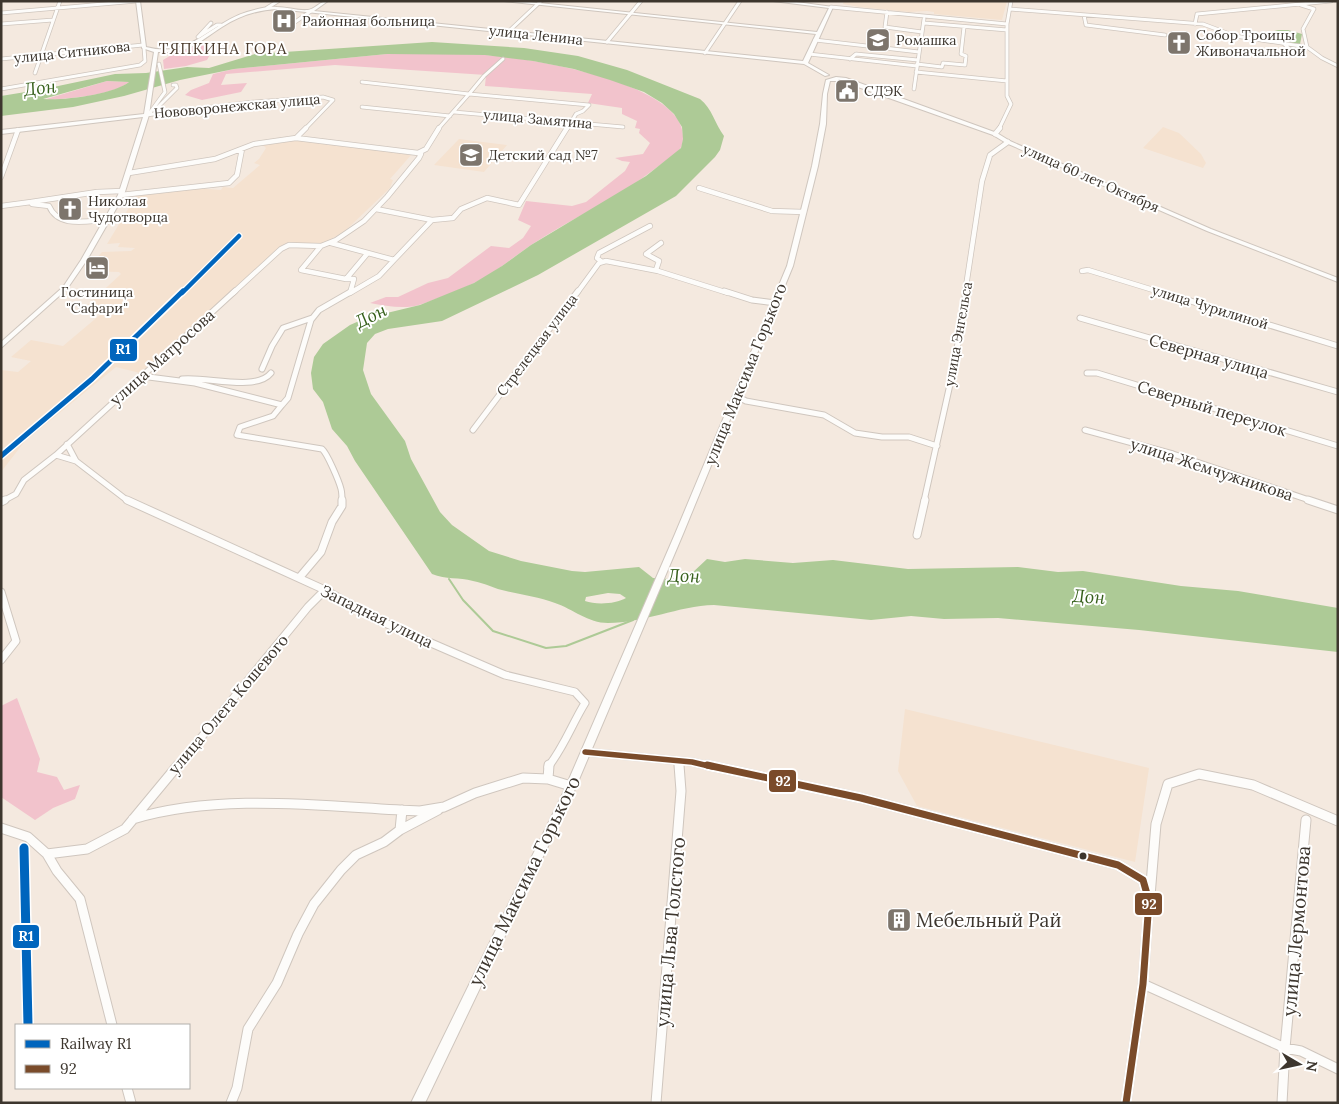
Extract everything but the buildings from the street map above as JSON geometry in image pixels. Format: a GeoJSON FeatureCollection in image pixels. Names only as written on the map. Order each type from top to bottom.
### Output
{"type":"FeatureCollection","features":[{"type":"Feature","properties":{"kind":"main road"},"geometry":{"type":"LineString","coordinates":[[311,11],[326,1]]}},
{"type":"Feature","properties":{"kind":"main road"},"geometry":{"type":"LineString","coordinates":[[506,1],[818,33]]}},
{"type":"Feature","properties":{"kind":"main road"},"geometry":{"type":"LineString","coordinates":[[775,1],[831,7],[805,63]]}},
{"type":"Feature","properties":{"kind":"main road"},"geometry":{"type":"LineString","coordinates":[[139,2],[143,46],[156,52],[191,45],[221,25],[248,13],[267,8]]}},
{"type":"Feature","properties":{"kind":"main road","name":"улица Ленина"},"geometry":{"type":"LineString","coordinates":[[267,8],[805,63]]}},
{"type":"Feature","properties":{"kind":"main road"},"geometry":{"type":"LineString","coordinates":[[1,346],[65,288],[84,260],[122,193],[148,113],[149,94],[156,65],[156,52]]}},
{"type":"Feature","properties":{"kind":"main road"},"geometry":{"type":"LineString","coordinates":[[805,63],[829,77]]}},
{"type":"Feature","properties":{"kind":"main road"},"geometry":{"type":"LineString","coordinates":[[805,63],[820,78]]}},
{"type":"Feature","properties":{"kind":"main road","name":"улица 60 лет Октября"},"geometry":{"type":"LineString","coordinates":[[820,78],[822,76],[844,80],[995,134],[1008,142],[1208,230],[1338,280]]}},
{"type":"Feature","properties":{"kind":"main road","name":"улица Максима Горького"},"geometry":{"type":"LineString","coordinates":[[418,1103],[571,786],[679,534],[790,266],[818,149],[829,77]]}},
{"type":"Feature","properties":{"kind":"main road","name":"улица Максима Горького"},"geometry":{"type":"LineString","coordinates":[[820,78],[825,94]]}},
{"type":"Feature","properties":{"kind":"main road"},"geometry":{"type":"LineString","coordinates":[[1,132],[148,113]]}},
{"type":"Feature","properties":{"kind":"street"},"geometry":{"type":"LineString","coordinates":[[35,72],[44,55],[44,46],[60,1]]}},
{"type":"Feature","properties":{"kind":"street"},"geometry":{"type":"LineString","coordinates":[[267,8],[278,1]]}},
{"type":"Feature","properties":{"kind":"street"},"geometry":{"type":"LineString","coordinates":[[606,42],[642,1]]}},
{"type":"Feature","properties":{"kind":"street"},"geometry":{"type":"LineString","coordinates":[[705,53],[740,1]]}},
{"type":"Feature","properties":{"kind":"street"},"geometry":{"type":"LineString","coordinates":[[995,134],[1003,124],[1011,104],[1007,96],[1007,24],[1010,1]]}},
{"type":"Feature","properties":{"kind":"street"},"geometry":{"type":"LineString","coordinates":[[1293,1],[1314,9],[1303,29],[1307,47]]}},
{"type":"Feature","properties":{"kind":"street"},"geometry":{"type":"LineString","coordinates":[[1195,24],[1197,14],[1331,1]]}},
{"type":"Feature","properties":{"kind":"street"},"geometry":{"type":"LineString","coordinates":[[1,13],[139,2]]}},
{"type":"Feature","properties":{"kind":"street"},"geometry":{"type":"LineString","coordinates":[[508,32],[539,3]]}},
{"type":"Feature","properties":{"kind":"street"},"geometry":{"type":"LineString","coordinates":[[831,7],[1007,24]]}},
{"type":"Feature","properties":{"kind":"street"},"geometry":{"type":"LineString","coordinates":[[1010,9],[1211,26],[1235,36],[1307,47],[1322,58],[1338,66]]}},
{"type":"Feature","properties":{"kind":"street"},"geometry":{"type":"LineString","coordinates":[[288,27],[311,11]]}},
{"type":"Feature","properties":{"kind":"street"},"geometry":{"type":"LineString","coordinates":[[888,12],[885,27],[922,32]]}},
{"type":"Feature","properties":{"kind":"street"},"geometry":{"type":"LineString","coordinates":[[1084,15],[1086,25],[1165,35]]}},
{"type":"Feature","properties":{"kind":"street"},"geometry":{"type":"LineString","coordinates":[[914,89],[925,16]]}},
{"type":"Feature","properties":{"kind":"street"},"geometry":{"type":"LineString","coordinates":[[1,24],[53,20]]}},
{"type":"Feature","properties":{"kind":"street"},"geometry":{"type":"LineString","coordinates":[[211,23],[204,28],[198,37],[217,25],[221,25]]}},
{"type":"Feature","properties":{"kind":"street"},"geometry":{"type":"LineString","coordinates":[[924,23],[964,28],[1007,30]]}},
{"type":"Feature","properties":{"kind":"street"},"geometry":{"type":"LineString","coordinates":[[809,54],[942,67],[943,63],[964,65],[966,56],[961,54],[964,28]]}},
{"type":"Feature","properties":{"kind":"street"},"geometry":{"type":"LineString","coordinates":[[815,40],[919,52]]}},
{"type":"Feature","properties":{"kind":"street"},"geometry":{"type":"LineString","coordinates":[[1282,44],[1294,53]]}},
{"type":"Feature","properties":{"kind":"street"},"geometry":{"type":"LineString","coordinates":[[1,89],[135,66],[145,61],[143,46]]}},
{"type":"Feature","properties":{"kind":"street","name":"улица Ситникова"},"geometry":{"type":"LineString","coordinates":[[1,59],[143,46]]}},
{"type":"Feature","properties":{"kind":"street","name":"улица Замятина"},"geometry":{"type":"LineString","coordinates":[[331,243],[345,235],[376,209],[419,158],[421,154],[418,152],[426,149],[435,132],[484,76],[503,59]]}},
{"type":"Feature","properties":{"kind":"street"},"geometry":{"type":"LineString","coordinates":[[148,113],[165,92],[166,88],[156,65]]}},
{"type":"Feature","properties":{"kind":"street"},"geometry":{"type":"LineString","coordinates":[[916,72],[1007,81]]}},
{"type":"Feature","properties":{"kind":"street","name":"улица Замятина"},"geometry":{"type":"LineString","coordinates":[[362,82],[589,105],[583,111],[576,114],[570,122]]}},
{"type":"Feature","properties":{"kind":"street"},"geometry":{"type":"LineString","coordinates":[[148,113],[177,94],[176,85],[173,85]]}},
{"type":"Feature","properties":{"kind":"street","name":"Нововоронежская улица"},"geometry":{"type":"LineString","coordinates":[[148,113],[323,97],[333,100],[296,138]]}},
{"type":"Feature","properties":{"kind":"street"},"geometry":{"type":"LineString","coordinates":[[362,106],[450,116]]}},
{"type":"Feature","properties":{"kind":"street","name":"улица Замятина"},"geometry":{"type":"LineString","coordinates":[[454,112],[623,127]]}},
{"type":"Feature","properties":{"kind":"street"},"geometry":{"type":"LineString","coordinates":[[376,209],[432,220],[453,218],[461,209],[487,198],[519,205],[570,122]]}},
{"type":"Feature","properties":{"kind":"street"},"geometry":{"type":"LineString","coordinates":[[1,177],[18,130]]}},
{"type":"Feature","properties":{"kind":"street"},"geometry":{"type":"LineString","coordinates":[[129,173],[215,159],[254,144],[296,138],[418,152]]}},
{"type":"Feature","properties":{"kind":"street","name":"улица Энгельса"},"geometry":{"type":"LineString","coordinates":[[917,535],[955,362],[982,182],[990,156],[1008,142]]}},
{"type":"Feature","properties":{"kind":"street"},"geometry":{"type":"LineString","coordinates":[[1,206],[97,192],[122,193],[229,183],[237,175],[242,149]]}},
{"type":"Feature","properties":{"kind":"street"},"geometry":{"type":"LineString","coordinates":[[699,188],[772,211],[804,212]]}},
{"type":"Feature","properties":{"kind":"street"},"geometry":{"type":"LineString","coordinates":[[32,202],[32,204],[49,206],[50,214],[58,220],[80,222],[106,220]]}},
{"type":"Feature","properties":{"kind":"street"},"geometry":{"type":"LineString","coordinates":[[299,578],[322,552],[332,522],[342,506],[341,488],[330,465],[327,453],[322,449],[237,435],[240,427],[273,416],[288,398],[306,339],[306,330],[312,318],[319,310],[379,276],[432,220]]}},
{"type":"Feature","properties":{"kind":"street","name":"Стрелецкая улица"},"geometry":{"type":"LineString","coordinates":[[473,430],[599,263],[602,262],[597,258],[598,253],[646,226],[650,226]]}},
{"type":"Feature","properties":{"kind":"street"},"geometry":{"type":"LineString","coordinates":[[331,243],[394,260]]}},
{"type":"Feature","properties":{"kind":"street","name":"улица Матросова"},"geometry":{"type":"LineString","coordinates":[[1,502],[16,494],[24,480],[56,455],[285,246],[321,246],[331,243]]}},
{"type":"Feature","properties":{"kind":"street"},"geometry":{"type":"LineString","coordinates":[[656,270],[659,261],[646,254],[661,243]]}},
{"type":"Feature","properties":{"kind":"street"},"geometry":{"type":"LineString","coordinates":[[321,246],[301,270],[354,280],[350,293]]}},
{"type":"Feature","properties":{"kind":"street"},"geometry":{"type":"LineString","coordinates":[[346,279],[368,254]]}},
{"type":"Feature","properties":{"kind":"street"},"geometry":{"type":"LineString","coordinates":[[602,262],[606,261],[656,270],[752,300],[774,303]]}},
{"type":"Feature","properties":{"kind":"street","name":"улица Чурилиной"},"geometry":{"type":"LineString","coordinates":[[1082,271],[1088,270],[1338,346]]}},
{"type":"Feature","properties":{"kind":"street"},"geometry":{"type":"LineString","coordinates":[[262,369],[272,346],[283,328],[312,318]]}},
{"type":"Feature","properties":{"kind":"street","name":"Северная улица"},"geometry":{"type":"LineString","coordinates":[[1080,318],[1338,392]]}},
{"type":"Feature","properties":{"kind":"street"},"geometry":{"type":"LineString","coordinates":[[201,385],[263,381],[271,373]]}},
{"type":"Feature","properties":{"kind":"street","name":"Северный переулок"},"geometry":{"type":"LineString","coordinates":[[1086,373],[1097,373],[1338,446]]}},
{"type":"Feature","properties":{"kind":"street"},"geometry":{"type":"LineString","coordinates":[[142,376],[177,380],[282,405]]}},
{"type":"Feature","properties":{"kind":"street"},"geometry":{"type":"LineString","coordinates":[[177,380],[200,378],[229,383]]}},
{"type":"Feature","properties":{"kind":"street"},"geometry":{"type":"LineString","coordinates":[[736,396],[746,401],[824,415],[854,433],[882,437],[909,437],[936,446]]}},
{"type":"Feature","properties":{"kind":"street","name":"улица Жемчужникова"},"geometry":{"type":"LineString","coordinates":[[1085,430],[1173,454],[1338,510]]}},
{"type":"Feature","properties":{"kind":"street"},"geometry":{"type":"LineString","coordinates":[[67,444],[76,462]]}},
{"type":"Feature","properties":{"kind":"street"},"geometry":{"type":"LineString","coordinates":[[56,455],[76,462]]}},
{"type":"Feature","properties":{"kind":"street","name":"Западная улица"},"geometry":{"type":"LineString","coordinates":[[76,462],[131,503],[325,590],[378,620],[505,675],[575,692],[585,703],[570,728],[562,749],[548,767],[548,779]]}},
{"type":"Feature","properties":{"kind":"street","name":"улица Олега Кошевого"},"geometry":{"type":"LineString","coordinates":[[47,854],[88,849],[125,829],[308,607],[325,590]]}},
{"type":"Feature","properties":{"kind":"street"},"geometry":{"type":"LineString","coordinates":[[1,592],[16,642],[1,660]]}},
{"type":"Feature","properties":{"kind":"street"},"geometry":{"type":"LineString","coordinates":[[585,752],[679,761],[861,798],[1118,865],[1143,880],[1149,901]]}},
{"type":"Feature","properties":{"kind":"street","name":"улица Льва Толстого"},"geometry":{"type":"LineString","coordinates":[[656,1103],[681,791],[679,761]]}},
{"type":"Feature","properties":{"kind":"street"},"geometry":{"type":"LineString","coordinates":[[1126,1103],[1143,984],[1156,824],[1168,784],[1199,774],[1253,785],[1338,821]]}},
{"type":"Feature","properties":{"kind":"street","name":"улица Олега Кошевого"},"geometry":{"type":"LineString","coordinates":[[133,819],[156,812],[213,805],[252,803],[420,811],[444,807],[475,793],[523,778],[548,779]]}},
{"type":"Feature","properties":{"kind":"street"},"geometry":{"type":"LineString","coordinates":[[548,779],[571,786]]}},
{"type":"Feature","properties":{"kind":"street"},"geometry":{"type":"LineString","coordinates":[[231,1103],[237,1088],[248,1028],[278,983],[298,934],[314,904],[356,854],[384,842],[400,830],[444,807]]}},
{"type":"Feature","properties":{"kind":"street"},"geometry":{"type":"LineString","coordinates":[[400,830],[402,810]]}},
{"type":"Feature","properties":{"kind":"street","name":"улица Лермонтова"},"geometry":{"type":"LineString","coordinates":[[1282,1103],[1285,1048],[1306,820]]}},
{"type":"Feature","properties":{"kind":"street"},"geometry":{"type":"LineString","coordinates":[[1,828],[28,837],[47,854],[57,871],[80,899],[112,1024]]}},
{"type":"Feature","properties":{"kind":"street"},"geometry":{"type":"LineString","coordinates":[[1143,984],[1285,1048],[1301,1051],[1338,1069]]}},
{"type":"Feature","properties":{"kind":"street"},"geometry":{"type":"LineString","coordinates":[[128,1089],[131,1103]]}},
{"type":"Feature","properties":{"kind":"shaded area"},"geometry":{"type":"Polygon","coordinates":[[[844,1],[1007,1],[1002,20],[934,14],[934,12],[927,11],[909,12],[859,7],[843,4],[844,1]]]}},
{"type":"Feature","properties":{"kind":"shaded area","name":"ТЯПКИНА ГОРА"},"geometry":{"type":"Polygon","coordinates":[[[200,44],[213,49],[207,60],[186,66],[164,69],[163,60],[178,51],[200,44]]]}},
{"type":"Feature","properties":{"kind":"shaded area"},"geometry":{"type":"Polygon","coordinates":[[[387,54],[461,54],[506,57],[535,61],[601,77],[633,88],[659,102],[677,118],[683,138],[682,145],[675,154],[641,179],[531,245],[482,279],[416,306],[396,307],[370,303],[386,297],[398,297],[428,283],[448,278],[491,246],[509,248],[523,238],[531,226],[518,220],[526,201],[572,206],[586,202],[625,171],[630,162],[615,158],[643,154],[650,143],[639,133],[640,129],[635,128],[637,121],[622,114],[622,108],[588,103],[592,94],[485,86],[486,75],[335,65],[226,74],[221,85],[247,83],[241,92],[202,100],[185,95],[191,90],[209,83],[213,74],[234,69],[387,54]]]}},
{"type":"Feature","properties":{"kind":"shaded area"},"geometry":{"type":"Polygon","coordinates":[[[107,81],[129,82],[121,87],[100,94],[43,100],[107,81]]]}},
{"type":"Feature","properties":{"kind":"shaded area"},"geometry":{"type":"Polygon","coordinates":[[[1163,127],[1179,133],[1201,154],[1206,163],[1203,168],[1143,148],[1163,127]]]}},
{"type":"Feature","properties":{"kind":"shaded area","name":"Детский сад №7"},"geometry":{"type":"Polygon","coordinates":[[[459,139],[507,145],[484,172],[434,165],[459,139]]]}},
{"type":"Feature","properties":{"kind":"shaded area"},"geometry":{"type":"Polygon","coordinates":[[[302,140],[412,154],[390,179],[393,180],[390,188],[344,232],[324,243],[307,246],[286,243],[140,373],[116,367],[25,441],[1,472],[1,370],[18,372],[31,361],[11,357],[31,340],[63,346],[101,314],[82,310],[121,274],[119,272],[86,271],[102,252],[131,251],[135,248],[118,247],[120,243],[107,244],[136,196],[195,188],[221,190],[223,187],[233,188],[260,165],[254,163],[266,148],[262,144],[302,140]]]}},
{"type":"Feature","properties":{"kind":"shaded area"},"geometry":{"type":"Polygon","coordinates":[[[17,698],[40,759],[37,772],[57,777],[64,790],[80,785],[75,799],[53,808],[35,820],[1,797],[1,706],[17,698]]]}},
{"type":"Feature","properties":{"kind":"shaded area"},"geometry":{"type":"Polygon","coordinates":[[[905,709],[1149,768],[1135,862],[917,806],[898,771],[905,709]]]}},
{"type":"Feature","properties":{"kind":"water"},"geometry":{"type":"Polygon","coordinates":[[[1288,30],[1302,34],[1300,44],[1267,38],[1271,32],[1288,30]]]}},
{"type":"Feature","properties":{"kind":"water","name":"Дон"},"geometry":{"type":"Polygon","coordinates":[[[432,42],[524,48],[578,56],[627,70],[700,99],[708,107],[724,136],[720,150],[715,157],[676,196],[538,275],[442,321],[388,329],[375,334],[367,343],[363,370],[371,394],[405,441],[411,459],[440,512],[452,525],[489,551],[521,561],[572,571],[585,572],[639,567],[653,578],[669,579],[691,574],[707,559],[725,562],[745,559],[793,563],[833,560],[908,569],[1018,567],[1058,572],[1083,571],[1181,586],[1238,591],[1338,608],[1338,652],[1139,630],[998,618],[944,619],[911,616],[871,620],[714,605],[687,608],[635,620],[608,623],[594,621],[543,599],[502,590],[477,582],[432,574],[355,461],[347,446],[332,429],[323,402],[313,389],[311,373],[314,357],[323,344],[350,325],[366,318],[420,305],[474,283],[531,245],[646,176],[681,148],[683,139],[682,127],[674,114],[662,103],[644,92],[574,69],[533,61],[485,55],[387,54],[234,69],[180,80],[124,96],[73,107],[1,116],[1,96],[115,74],[146,73],[187,67],[209,68],[255,54],[432,42]],[[107,81],[43,99],[88,96],[112,90],[129,82],[107,81]],[[608,593],[586,597],[585,601],[606,603],[617,602],[626,598],[620,594],[608,593]]]}},
{"type":"Feature","properties":{"kind":"waterway"},"geometry":{"type":"LineString","coordinates":[[449,579],[463,600],[493,631],[546,648],[566,646],[633,620]]}},
{"type":"Feature","properties":{"kind":"rail line","name":"R1"},"geometry":{"type":"LineString","coordinates":[[1,456],[92,379],[239,236]]}},
{"type":"Feature","properties":{"kind":"rail line","name":"R1"},"geometry":{"type":"LineString","coordinates":[[24,848],[28,1024]]}},
{"type":"Feature","properties":{"kind":"transit line","name":"92"},"geometry":{"type":"LineString","coordinates":[[585,752],[692,762],[861,798],[1118,865],[1143,880],[1149,901],[1143,984],[1126,1103]]}},
{"type":"Feature","properties":{"kind":"place","name":"Районная больница"},"geometry":{"type":"Point","coordinates":[284,21]}},
{"type":"Feature","properties":{"kind":"place","name":"Ромашка"},"geometry":{"type":"Point","coordinates":[878,40]}},
{"type":"Feature","properties":{"kind":"place","name":"Собор Троицы Живоначальной"},"geometry":{"type":"Point","coordinates":[1179,43]}},
{"type":"Feature","properties":{"kind":"place","name":"СДЭК"},"geometry":{"type":"Point","coordinates":[847,91]}},
{"type":"Feature","properties":{"kind":"place","name":"Детский сад №7"},"geometry":{"type":"Point","coordinates":[471,155]}},
{"type":"Feature","properties":{"kind":"place","name":"Николая Чудотворца"},"geometry":{"type":"Point","coordinates":[70,209]}},
{"type":"Feature","properties":{"kind":"place","name":"Гостиница \"Сафари\""},"geometry":{"type":"Point","coordinates":[97,268]}},
{"type":"Feature","properties":{"kind":"place","name":"Мебельный Рай"},"geometry":{"type":"Point","coordinates":[899,920]}},
{"type":"Feature","properties":{"kind":"district","name":"ТЯПКИНА ГОРА"},"geometry":{"type":"Point","coordinates":[223,49]}}]}
